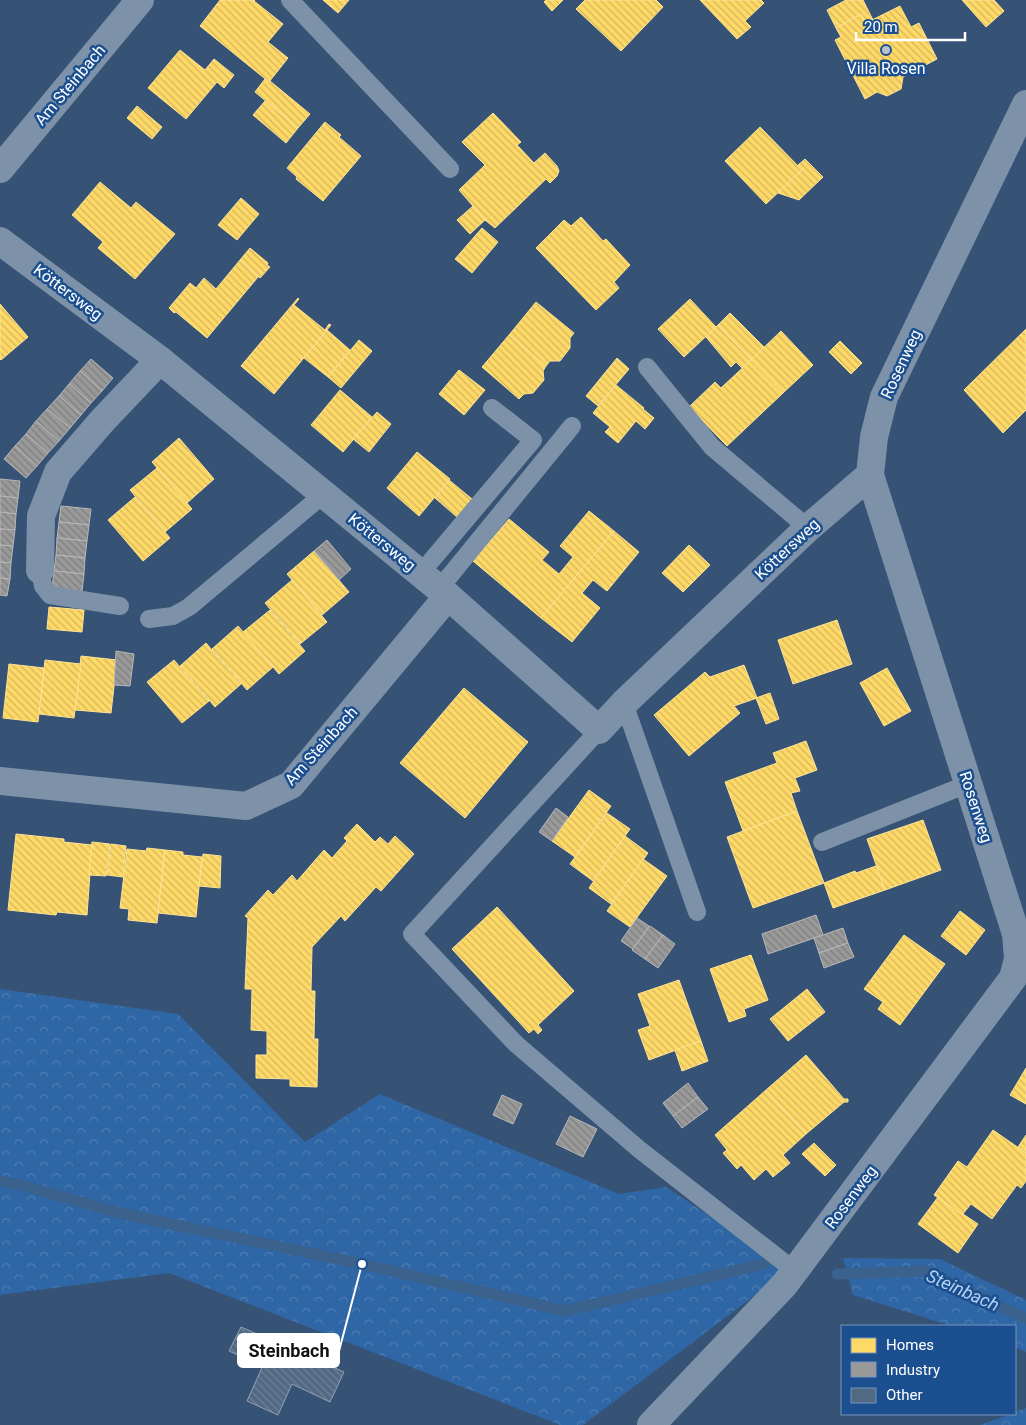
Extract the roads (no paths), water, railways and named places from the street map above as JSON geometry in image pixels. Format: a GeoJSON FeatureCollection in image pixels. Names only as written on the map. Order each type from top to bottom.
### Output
{"type":"FeatureCollection","features":[{"type":"Feature","properties":{"kind":"street","name":"Am Steinbach"},"geometry":{"type":"LineString","coordinates":[[0,169],[140,0]]}},
{"type":"Feature","properties":{"kind":"street","name":"Rosenweg"},"geometry":{"type":"LineString","coordinates":[[651,1425],[785,1284],[1013,978],[1022,960],[1016,934],[870,474],[874,437],[884,397],[1026,104]]}},
{"type":"Feature","properties":{"kind":"street","name":"Köttersweg"},"geometry":{"type":"LineString","coordinates":[[0,241],[160,360],[436,586],[599,730],[624,703],[808,528],[870,474]]}},
{"type":"Feature","properties":{"kind":"street"},"geometry":{"type":"LineString","coordinates":[[40,570],[41,516],[58,472],[103,420],[160,360]]}},
{"type":"Feature","properties":{"kind":"street","name":"Am Steinbach"},"geometry":{"type":"LineString","coordinates":[[0,781],[246,806],[291,785],[436,586]]}},
{"type":"Feature","properties":{"kind":"lane"},"geometry":{"type":"LineString","coordinates":[[290,0],[450,169]]}},
{"type":"Feature","properties":{"kind":"lane"},"geometry":{"type":"LineString","coordinates":[[647,367],[712,447],[808,528]]}},
{"type":"Feature","properties":{"kind":"lane"},"geometry":{"type":"LineString","coordinates":[[436,586],[533,440],[492,408]]}},
{"type":"Feature","properties":{"kind":"lane"},"geometry":{"type":"LineString","coordinates":[[436,586],[572,426]]}},
{"type":"Feature","properties":{"kind":"lane"},"geometry":{"type":"LineString","coordinates":[[149,619],[173,616],[189,607],[324,494]]}},
{"type":"Feature","properties":{"kind":"lane"},"geometry":{"type":"LineString","coordinates":[[40,570],[43,586],[50,595],[120,606]]}},
{"type":"Feature","properties":{"kind":"lane"},"geometry":{"type":"LineString","coordinates":[[624,703],[698,912]]}},
{"type":"Feature","properties":{"kind":"lane","name":"Köttersweg"},"geometry":{"type":"LineString","coordinates":[[599,730],[412,934],[516,1044],[640,1150],[795,1271]]}},
{"type":"Feature","properties":{"kind":"lane"},"geometry":{"type":"LineString","coordinates":[[822,842],[968,784]]}},
{"type":"Feature","properties":{"kind":"waterway","name":"Steinbach"},"geometry":{"type":"LineString","coordinates":[[0,1181],[25,1186],[119,1213],[362,1264],[565,1311],[764,1264]]}},
{"type":"Feature","properties":{"kind":"waterway","name":"Steinbach"},"geometry":{"type":"LineString","coordinates":[[837,1274],[926,1271],[1026,1319]]}},
{"type":"Feature","properties":{"kind":"place","name":"Villa Rosen"},"geometry":{"type":"Point","coordinates":[886,50]}},
{"type":"Feature","properties":{"kind":"place","name":"Steinbach"},"geometry":{"type":"Point","coordinates":[362,1264]}}]}
